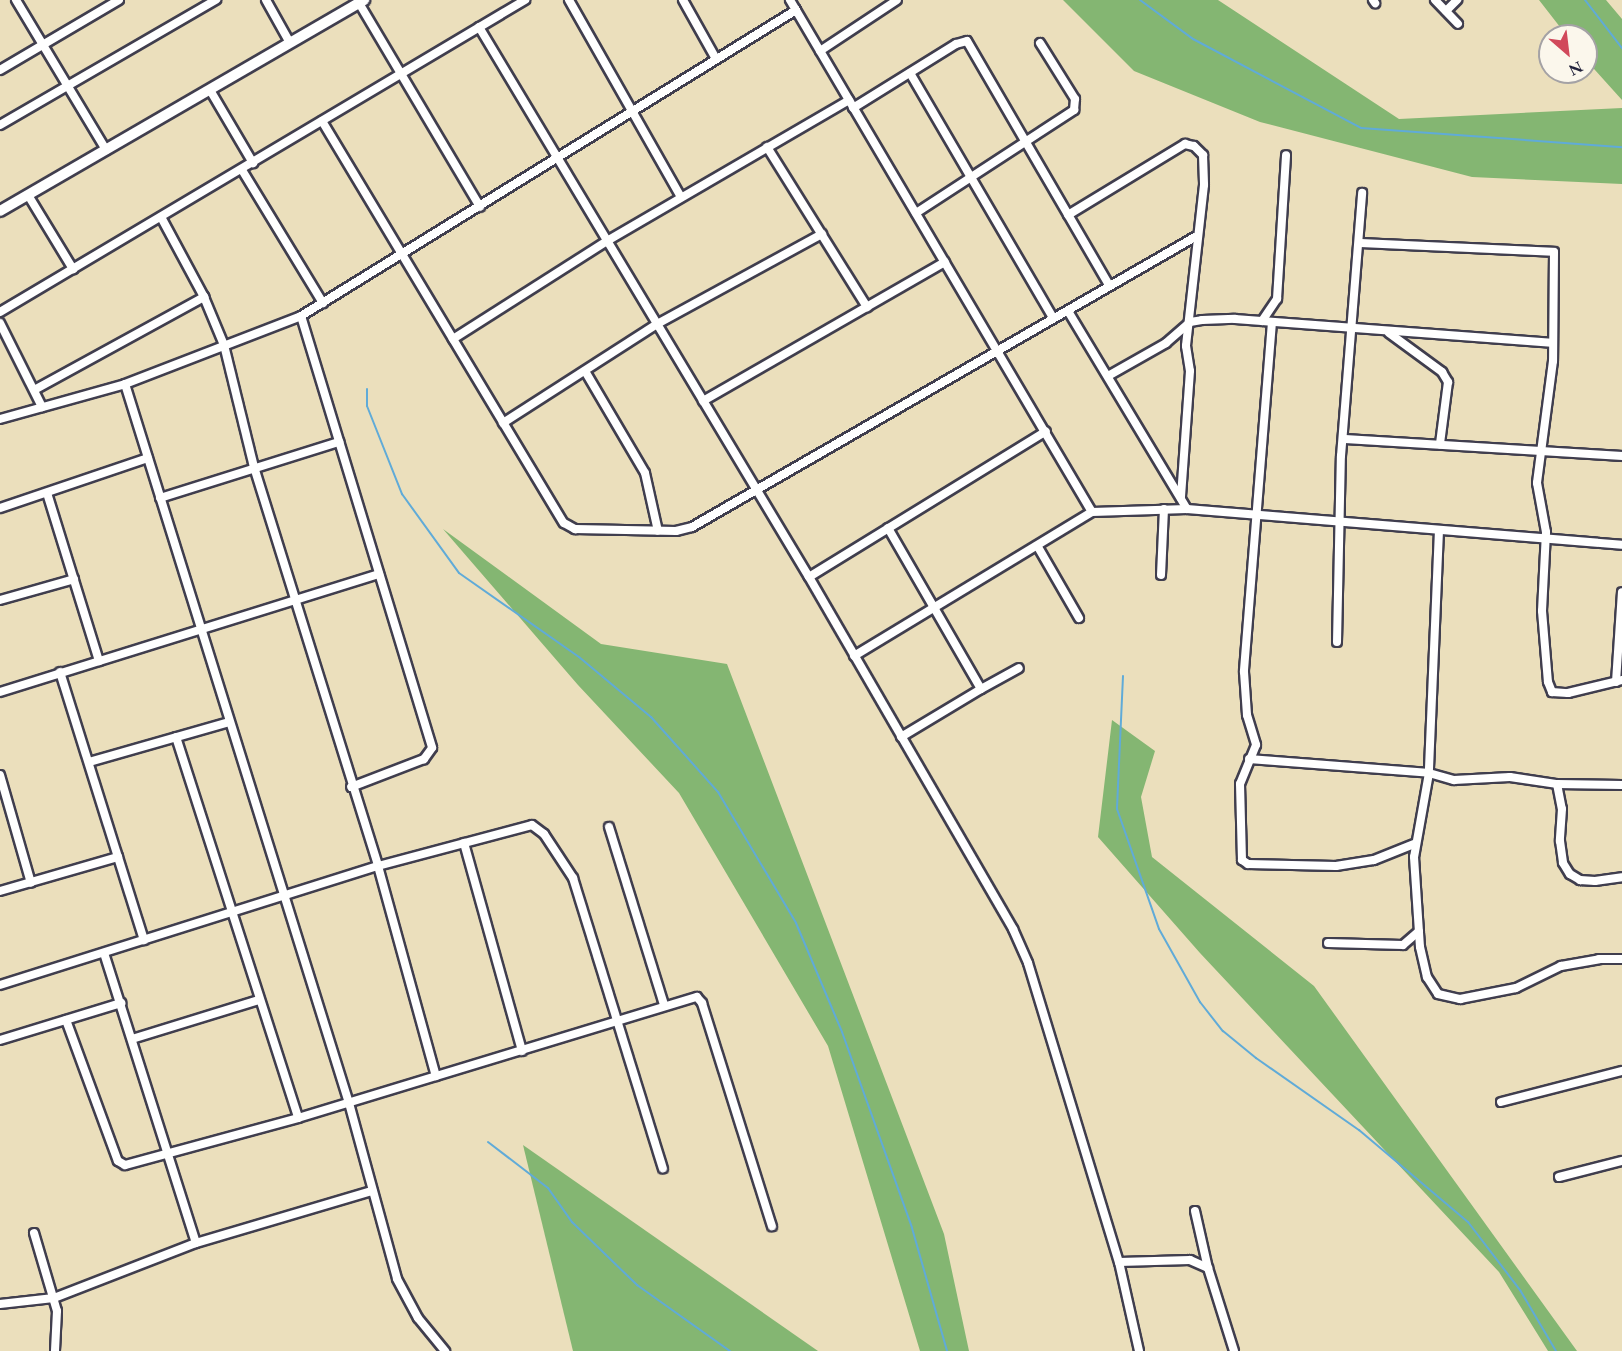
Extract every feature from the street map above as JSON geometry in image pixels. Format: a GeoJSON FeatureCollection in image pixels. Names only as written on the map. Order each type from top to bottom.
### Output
{"type":"FeatureCollection","features":[{"type":"Feature","properties":{"kind":"street"},"geometry":{"type":"LineString","coordinates":[[16,0],[106,150]]}},
{"type":"Feature","properties":{"kind":"street"},"geometry":{"type":"LineString","coordinates":[[0,70],[119,0]]}},
{"type":"Feature","properties":{"kind":"street"},"geometry":{"type":"LineString","coordinates":[[0,125],[216,0]]}},
{"type":"Feature","properties":{"kind":"street"},"geometry":{"type":"LineString","coordinates":[[266,0],[290,43]]}},
{"type":"Feature","properties":{"kind":"street"},"geometry":{"type":"LineString","coordinates":[[0,312],[525,0]]}},
{"type":"Feature","properties":{"kind":"street"},"geometry":{"type":"LineString","coordinates":[[569,0],[681,197]]}},
{"type":"Feature","properties":{"kind":"street"},"geometry":{"type":"LineString","coordinates":[[683,0],[715,57]]}},
{"type":"Feature","properties":{"kind":"street"},"geometry":{"type":"LineString","coordinates":[[790,0],[1092,512]]}},
{"type":"Feature","properties":{"kind":"street"},"geometry":{"type":"LineString","coordinates":[[820,51],[897,0]]}},
{"type":"Feature","properties":{"kind":"street"},"geometry":{"type":"LineString","coordinates":[[1435,0],[1458,24]]}},
{"type":"Feature","properties":{"kind":"street"},"geometry":{"type":"LineString","coordinates":[[1446,11],[1457,0]]}},
{"type":"Feature","properties":{"kind":"street"},"geometry":{"type":"LineString","coordinates":[[0,211],[362,2],[480,207]]}},
{"type":"Feature","properties":{"kind":"street"},"geometry":{"type":"LineString","coordinates":[[0,419],[125,384],[301,316],[480,207],[715,57],[796,10]]}},
{"type":"Feature","properties":{"kind":"street"},"geometry":{"type":"LineString","coordinates":[[479,27],[556,159],[608,241],[809,577],[1021,945],[1119,1262],[1139,1351]]}},
{"type":"Feature","properties":{"kind":"street"},"geometry":{"type":"LineString","coordinates":[[453,339],[608,241],[767,147],[967,41],[1109,285]]}},
{"type":"Feature","properties":{"kind":"street"},"geometry":{"type":"LineString","coordinates":[[916,213],[1069,114],[1076,105],[1040,43]]}},
{"type":"Feature","properties":{"kind":"street"},"geometry":{"type":"LineString","coordinates":[[910,73],[1053,318]]}},
{"type":"Feature","properties":{"kind":"street"},"geometry":{"type":"LineString","coordinates":[[210,90],[253,163]]}},
{"type":"Feature","properties":{"kind":"street"},"geometry":{"type":"LineString","coordinates":[[322,121],[568,528],[658,531],[692,528],[1195,237]]}},
{"type":"Feature","properties":{"kind":"street"},"geometry":{"type":"LineString","coordinates":[[1068,215],[1185,144],[1200,151],[1205,162],[1195,237],[1181,498]]}},
{"type":"Feature","properties":{"kind":"street"},"geometry":{"type":"LineString","coordinates":[[767,147],[867,307]]}},
{"type":"Feature","properties":{"kind":"street"},"geometry":{"type":"LineString","coordinates":[[1262,321],[1277,298],[1286,155]]}},
{"type":"Feature","properties":{"kind":"street"},"geometry":{"type":"LineString","coordinates":[[242,170],[323,303]]}},
{"type":"Feature","properties":{"kind":"street"},"geometry":{"type":"LineString","coordinates":[[1337,642],[1345,439],[1362,193]]}},
{"type":"Feature","properties":{"kind":"street"},"geometry":{"type":"LineString","coordinates":[[28,195],[73,269]]}},
{"type":"Feature","properties":{"kind":"street"},"geometry":{"type":"LineString","coordinates":[[161,217],[204,297],[224,345],[254,467],[293,601],[378,866],[436,1076]]}},
{"type":"Feature","properties":{"kind":"street"},"geometry":{"type":"LineString","coordinates":[[503,423],[657,324],[822,234]]}},
{"type":"Feature","properties":{"kind":"street"},"geometry":{"type":"LineString","coordinates":[[1359,243],[1554,252],[1551,343],[1537,483],[1546,538],[1542,611],[1549,687],[1552,692],[1568,693],[1619,681],[1622,592]]}},
{"type":"Feature","properties":{"kind":"street"},"geometry":{"type":"LineString","coordinates":[[703,401],[945,262]]}},
{"type":"Feature","properties":{"kind":"street"},"geometry":{"type":"LineString","coordinates":[[36,389],[204,297]]}},
{"type":"Feature","properties":{"kind":"street"},"geometry":{"type":"LineString","coordinates":[[1068,311],[1187,509]]}},
{"type":"Feature","properties":{"kind":"street"},"geometry":{"type":"LineString","coordinates":[[301,316],[432,748],[424,759],[351,787]]}},
{"type":"Feature","properties":{"kind":"street"},"geometry":{"type":"LineString","coordinates":[[1108,376],[1166,343],[1190,322],[1262,321],[1353,330],[1551,343]]}},
{"type":"Feature","properties":{"kind":"street"},"geometry":{"type":"LineString","coordinates":[[1272,322],[1265,450],[1256,516],[1244,682],[1247,715],[1256,745],[1240,784],[1242,860],[1248,864],[1311,867],[1354,864],[1395,854],[1414,844]]}},
{"type":"Feature","properties":{"kind":"street"},"geometry":{"type":"LineString","coordinates":[[0,323],[36,389],[42,407]]}},
{"type":"Feature","properties":{"kind":"street"},"geometry":{"type":"LineString","coordinates":[[1388,332],[1442,372],[1448,382],[1440,444]]}},
{"type":"Feature","properties":{"kind":"street"},"geometry":{"type":"LineString","coordinates":[[585,371],[645,473],[658,531]]}},
{"type":"Feature","properties":{"kind":"street"},"geometry":{"type":"LineString","coordinates":[[125,384],[200,631],[349,1103],[397,1279],[418,1318],[445,1351]]}},
{"type":"Feature","properties":{"kind":"street"},"geometry":{"type":"LineString","coordinates":[[809,577],[1046,431]]}},
{"type":"Feature","properties":{"kind":"street"},"geometry":{"type":"LineString","coordinates":[[1345,439],[1541,449],[1622,456]]}},
{"type":"Feature","properties":{"kind":"street"},"geometry":{"type":"LineString","coordinates":[[160,498],[339,442]]}},
{"type":"Feature","properties":{"kind":"street"},"geometry":{"type":"LineString","coordinates":[[0,508],[148,458]]}},
{"type":"Feature","properties":{"kind":"street"},"geometry":{"type":"LineString","coordinates":[[47,493],[99,661]]}},
{"type":"Feature","properties":{"kind":"street"},"geometry":{"type":"LineString","coordinates":[[1161,575],[1164,509]]}},
{"type":"Feature","properties":{"kind":"street"},"geometry":{"type":"LineString","coordinates":[[854,656],[1038,547],[1092,512],[1187,509],[1622,545]]}},
{"type":"Feature","properties":{"kind":"street"},"geometry":{"type":"LineString","coordinates":[[888,528],[981,689]]}},
{"type":"Feature","properties":{"kind":"street"},"geometry":{"type":"LineString","coordinates":[[1439,530],[1429,772],[1414,844],[1419,931],[1427,977],[1438,994],[1447,999],[1516,988],[1561,966],[1599,959],[1622,959]]}},
{"type":"Feature","properties":{"kind":"street"},"geometry":{"type":"LineString","coordinates":[[1038,547],[1079,618]]}},
{"type":"Feature","properties":{"kind":"street"},"geometry":{"type":"LineString","coordinates":[[0,692],[380,574]]}},
{"type":"Feature","properties":{"kind":"street"},"geometry":{"type":"LineString","coordinates":[[0,600],[74,579]]}},
{"type":"Feature","properties":{"kind":"street"},"geometry":{"type":"LineString","coordinates":[[901,737],[1019,668]]}},
{"type":"Feature","properties":{"kind":"street"},"geometry":{"type":"LineString","coordinates":[[60,672],[144,940]]}},
{"type":"Feature","properties":{"kind":"street"},"geometry":{"type":"LineString","coordinates":[[89,762],[229,722]]}},
{"type":"Feature","properties":{"kind":"street"},"geometry":{"type":"LineString","coordinates":[[176,737],[298,1118]]}},
{"type":"Feature","properties":{"kind":"street"},"geometry":{"type":"LineString","coordinates":[[1249,759],[1429,772],[1454,780],[1510,777],[1557,784],[1622,785]]}},
{"type":"Feature","properties":{"kind":"street"},"geometry":{"type":"LineString","coordinates":[[0,775],[2,790],[31,883]]}},
{"type":"Feature","properties":{"kind":"street"},"geometry":{"type":"LineString","coordinates":[[1557,784],[1562,808],[1560,841],[1563,863],[1570,874],[1580,880],[1595,881],[1622,877]]}},
{"type":"Feature","properties":{"kind":"street"},"geometry":{"type":"LineString","coordinates":[[0,985],[378,866],[532,825],[544,834],[573,878],[615,1023],[663,1168]]}},
{"type":"Feature","properties":{"kind":"street"},"geometry":{"type":"LineString","coordinates":[[609,827],[664,1005]]}},
{"type":"Feature","properties":{"kind":"street"},"geometry":{"type":"LineString","coordinates":[[464,843],[522,1051]]}},
{"type":"Feature","properties":{"kind":"street"},"geometry":{"type":"LineString","coordinates":[[0,891],[118,857]]}},
{"type":"Feature","properties":{"kind":"street"},"geometry":{"type":"LineString","coordinates":[[1328,943],[1403,945],[1419,931]]}},
{"type":"Feature","properties":{"kind":"street"},"geometry":{"type":"LineString","coordinates":[[104,953],[196,1243]]}},
{"type":"Feature","properties":{"kind":"street"},"geometry":{"type":"LineString","coordinates":[[66,1020],[118,1161],[125,1165],[349,1103],[615,1023],[689,996],[702,1003],[772,1226]]}},
{"type":"Feature","properties":{"kind":"street"},"geometry":{"type":"LineString","coordinates":[[132,1039],[259,1000]]}},
{"type":"Feature","properties":{"kind":"street"},"geometry":{"type":"LineString","coordinates":[[0,1040],[121,1003]]}},
{"type":"Feature","properties":{"kind":"street"},"geometry":{"type":"LineString","coordinates":[[1501,1102],[1622,1071]]}},
{"type":"Feature","properties":{"kind":"street"},"geometry":{"type":"LineString","coordinates":[[1559,1178],[1622,1161]]}},
{"type":"Feature","properties":{"kind":"street"},"geometry":{"type":"LineString","coordinates":[[0,1304],[54,1298],[196,1243],[372,1191]]}},
{"type":"Feature","properties":{"kind":"street"},"geometry":{"type":"LineString","coordinates":[[1195,1211],[1208,1268],[1234,1351]]}},
{"type":"Feature","properties":{"kind":"street"},"geometry":{"type":"LineString","coordinates":[[34,1233],[54,1298],[55,1351]]}},
{"type":"Feature","properties":{"kind":"street"},"geometry":{"type":"LineString","coordinates":[[1119,1262],[1190,1260],[1208,1268]]}},
{"type":"Feature","properties":{"kind":"green space"},"geometry":{"type":"Polygon","coordinates":[[[1063,0],[1218,0],[1399,119],[1622,108],[1622,184],[1472,177],[1260,122],[1134,71],[1063,0]]]}},
{"type":"Feature","properties":{"kind":"green space"},"geometry":{"type":"Polygon","coordinates":[[[1539,0],[1606,0],[1622,19],[1622,100],[1598,73],[1598,24],[1558,24],[1539,0]]]}},
{"type":"Feature","properties":{"kind":"green space"},"geometry":{"type":"Polygon","coordinates":[[[443,529],[601,644],[727,664],[944,1234],[969,1351],[920,1351],[828,1046],[679,793],[578,685],[443,529]]]}},
{"type":"Feature","properties":{"kind":"green space"},"geometry":{"type":"Polygon","coordinates":[[[1112,720],[1155,751],[1141,797],[1152,857],[1314,986],[1577,1351],[1548,1351],[1499,1272],[1200,953],[1098,837],[1112,720]]]}},
{"type":"Feature","properties":{"kind":"green space"},"geometry":{"type":"Polygon","coordinates":[[[523,1145],[818,1351],[573,1351],[523,1145]]]}},
{"type":"Feature","properties":{"kind":"waterway"},"geometry":{"type":"LineString","coordinates":[[1140,0],[1193,39],[1361,128],[1622,147]]}},
{"type":"Feature","properties":{"kind":"waterway"},"geometry":{"type":"LineString","coordinates":[[1585,0],[1622,48]]}},
{"type":"Feature","properties":{"kind":"waterway"},"geometry":{"type":"LineString","coordinates":[[367,389],[367,406],[402,494],[459,573],[579,657],[651,717],[718,792],[796,923],[842,1032],[912,1228],[947,1351]]}},
{"type":"Feature","properties":{"kind":"waterway"},"geometry":{"type":"LineString","coordinates":[[1123,676],[1117,809],[1159,929],[1200,1002],[1223,1031],[1256,1058],[1359,1130],[1468,1222],[1520,1290],[1556,1351]]}},
{"type":"Feature","properties":{"kind":"waterway"},"geometry":{"type":"LineString","coordinates":[[488,1142],[548,1188],[572,1222],[637,1285],[730,1351]]}}]}
